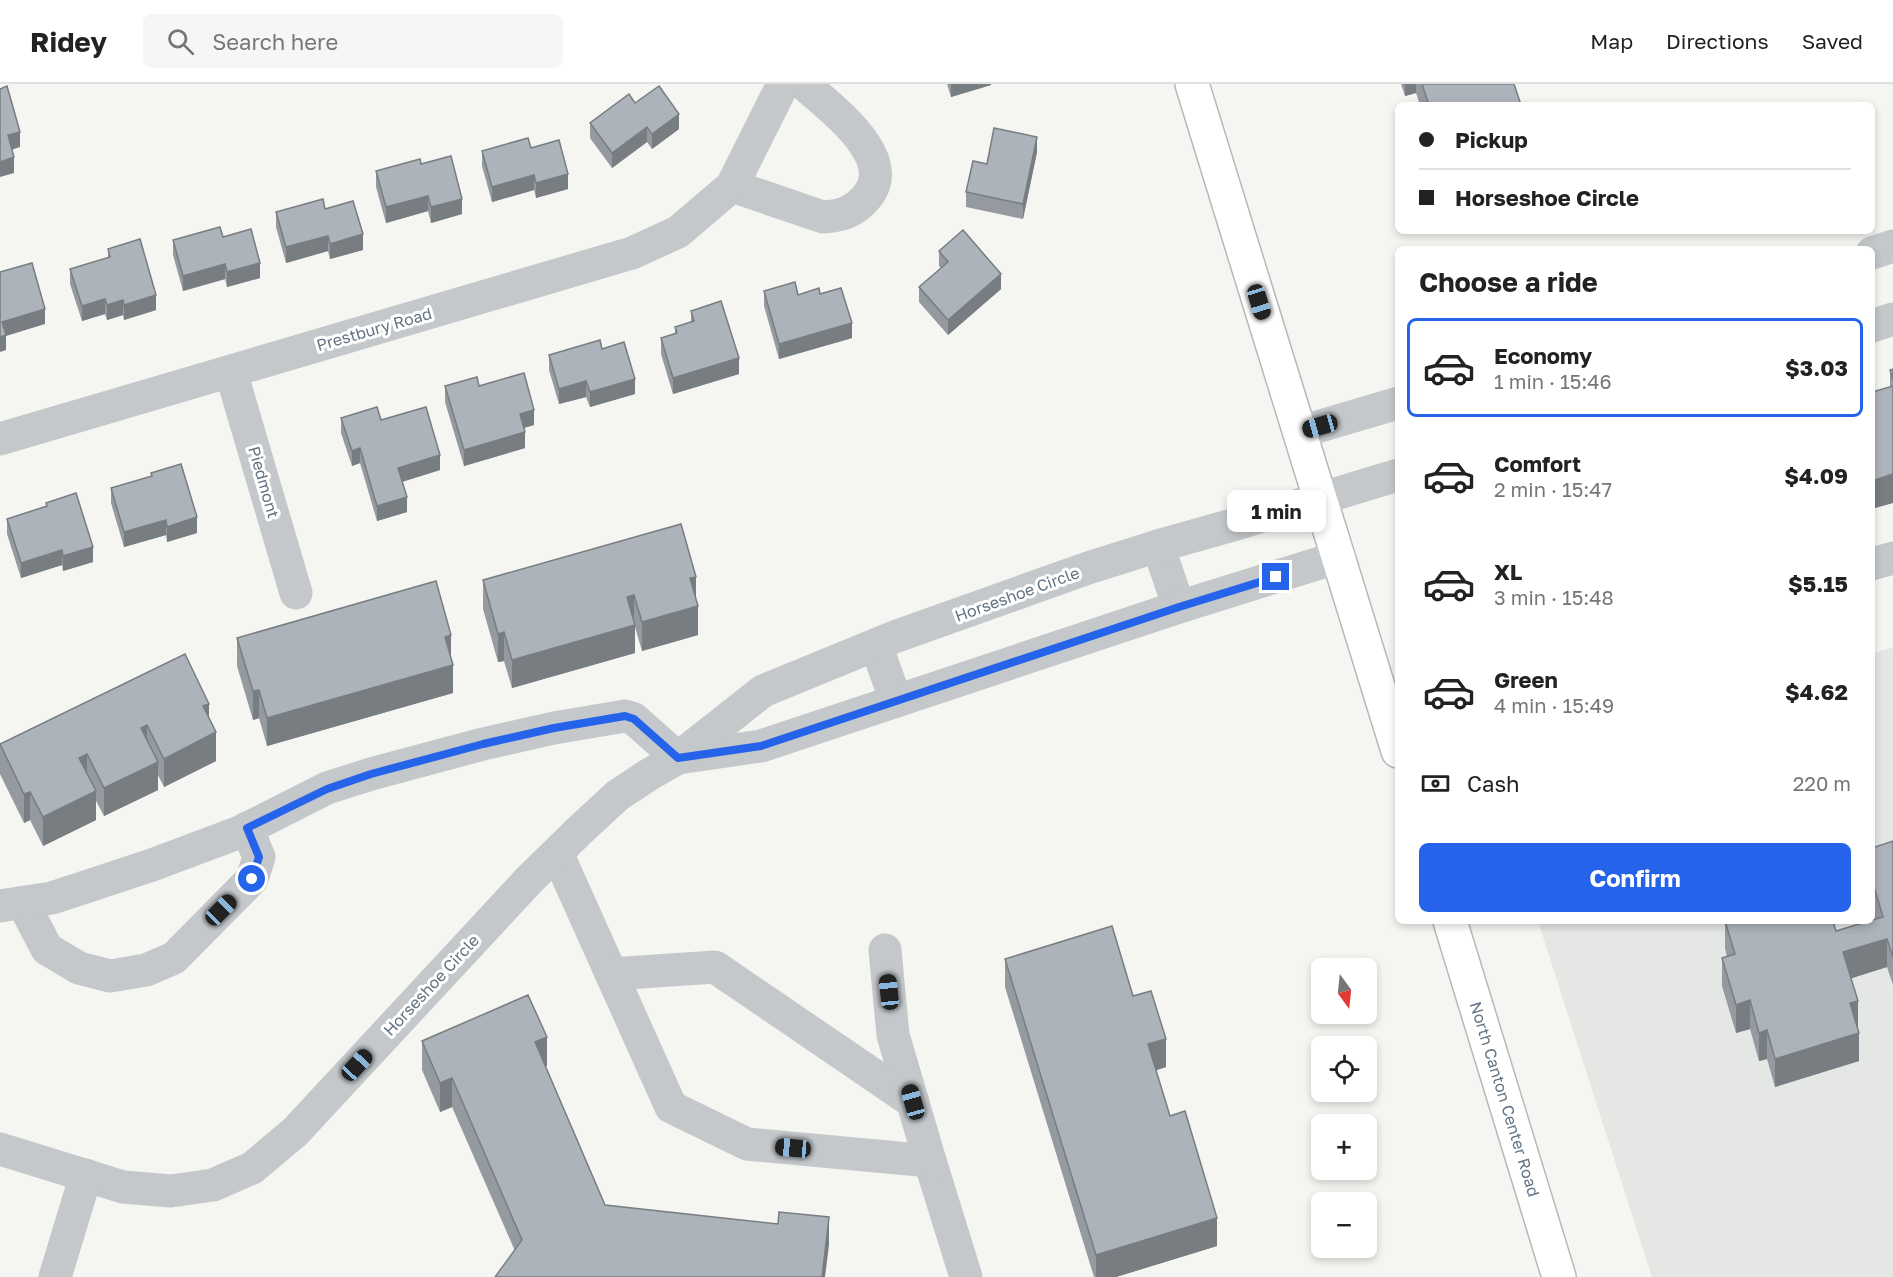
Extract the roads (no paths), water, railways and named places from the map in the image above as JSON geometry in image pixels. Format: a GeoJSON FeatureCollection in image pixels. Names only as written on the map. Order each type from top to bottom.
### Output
{"type":"FeatureCollection","features":[{"type":"Feature","properties":{"kind":"main road"},"geometry":{"type":"LineString","coordinates":[[1192,84],[1395,741]]}},
{"type":"Feature","properties":{"kind":"main road","name":"North Canton Center Road"},"geometry":{"type":"LineString","coordinates":[[1451,924],[1559,1277]]}},
{"type":"Feature","properties":{"kind":"street","name":"Prestbury Road"},"geometry":{"type":"LineString","coordinates":[[0,439],[632,253],[678,232],[732,186],[783,84]]}},
{"type":"Feature","properties":{"kind":"street"},"geometry":{"type":"LineString","coordinates":[[732,186],[824,218],[839,216],[856,208],[870,194],[875,165],[869,149],[861,138],[804,84]]}},
{"type":"Feature","properties":{"kind":"street"},"geometry":{"type":"LineString","coordinates":[[1875,252],[1893,246]]}},
{"type":"Feature","properties":{"kind":"street"},"geometry":{"type":"LineString","coordinates":[[1875,325],[1893,319]]}},
{"type":"Feature","properties":{"kind":"street","name":"Piedmont"},"geometry":{"type":"LineString","coordinates":[[231,372],[297,593]]}},
{"type":"Feature","properties":{"kind":"street"},"geometry":{"type":"LineString","coordinates":[[1299,432],[1395,404]]}},
{"type":"Feature","properties":{"kind":"street","name":"Horseshoe Circle"},"geometry":{"type":"LineString","coordinates":[[0,1149],[123,1187],[171,1191],[213,1185],[252,1168],[295,1132],[557,853],[618,795],[678,758],[763,691],[876,645],[1088,568],[1395,476]]}},
{"type":"Feature","properties":{"kind":"street"},"geometry":{"type":"LineString","coordinates":[[1158,546],[1179,607]]}},
{"type":"Feature","properties":{"kind":"street","name":"Horseshoe Circle"},"geometry":{"type":"LineString","coordinates":[[678,758],[761,746],[1179,607],[1338,557]]}},
{"type":"Feature","properties":{"kind":"street"},"geometry":{"type":"LineString","coordinates":[[1875,563],[1893,558]]}},
{"type":"Feature","properties":{"kind":"street"},"geometry":{"type":"LineString","coordinates":[[876,645],[896,701]]}},
{"type":"Feature","properties":{"kind":"street"},"geometry":{"type":"LineString","coordinates":[[247,828],[259,857],[252,879],[174,958],[146,970],[110,976],[79,968],[47,949],[11,905],[52,898],[152,865],[247,828],[327,789],[371,774],[554,728],[625,716],[634,719],[678,758]]}},
{"type":"Feature","properties":{"kind":"street"},"geometry":{"type":"LineString","coordinates":[[557,853],[671,1107],[747,1144],[930,1161]]}},
{"type":"Feature","properties":{"kind":"street"},"geometry":{"type":"LineString","coordinates":[[885,950],[893,1035],[966,1277]]}},
{"type":"Feature","properties":{"kind":"street"},"geometry":{"type":"LineString","coordinates":[[611,974],[715,967],[913,1102]]}},
{"type":"Feature","properties":{"kind":"street"},"geometry":{"type":"LineString","coordinates":[[56,1277],[86,1175]]}}]}
